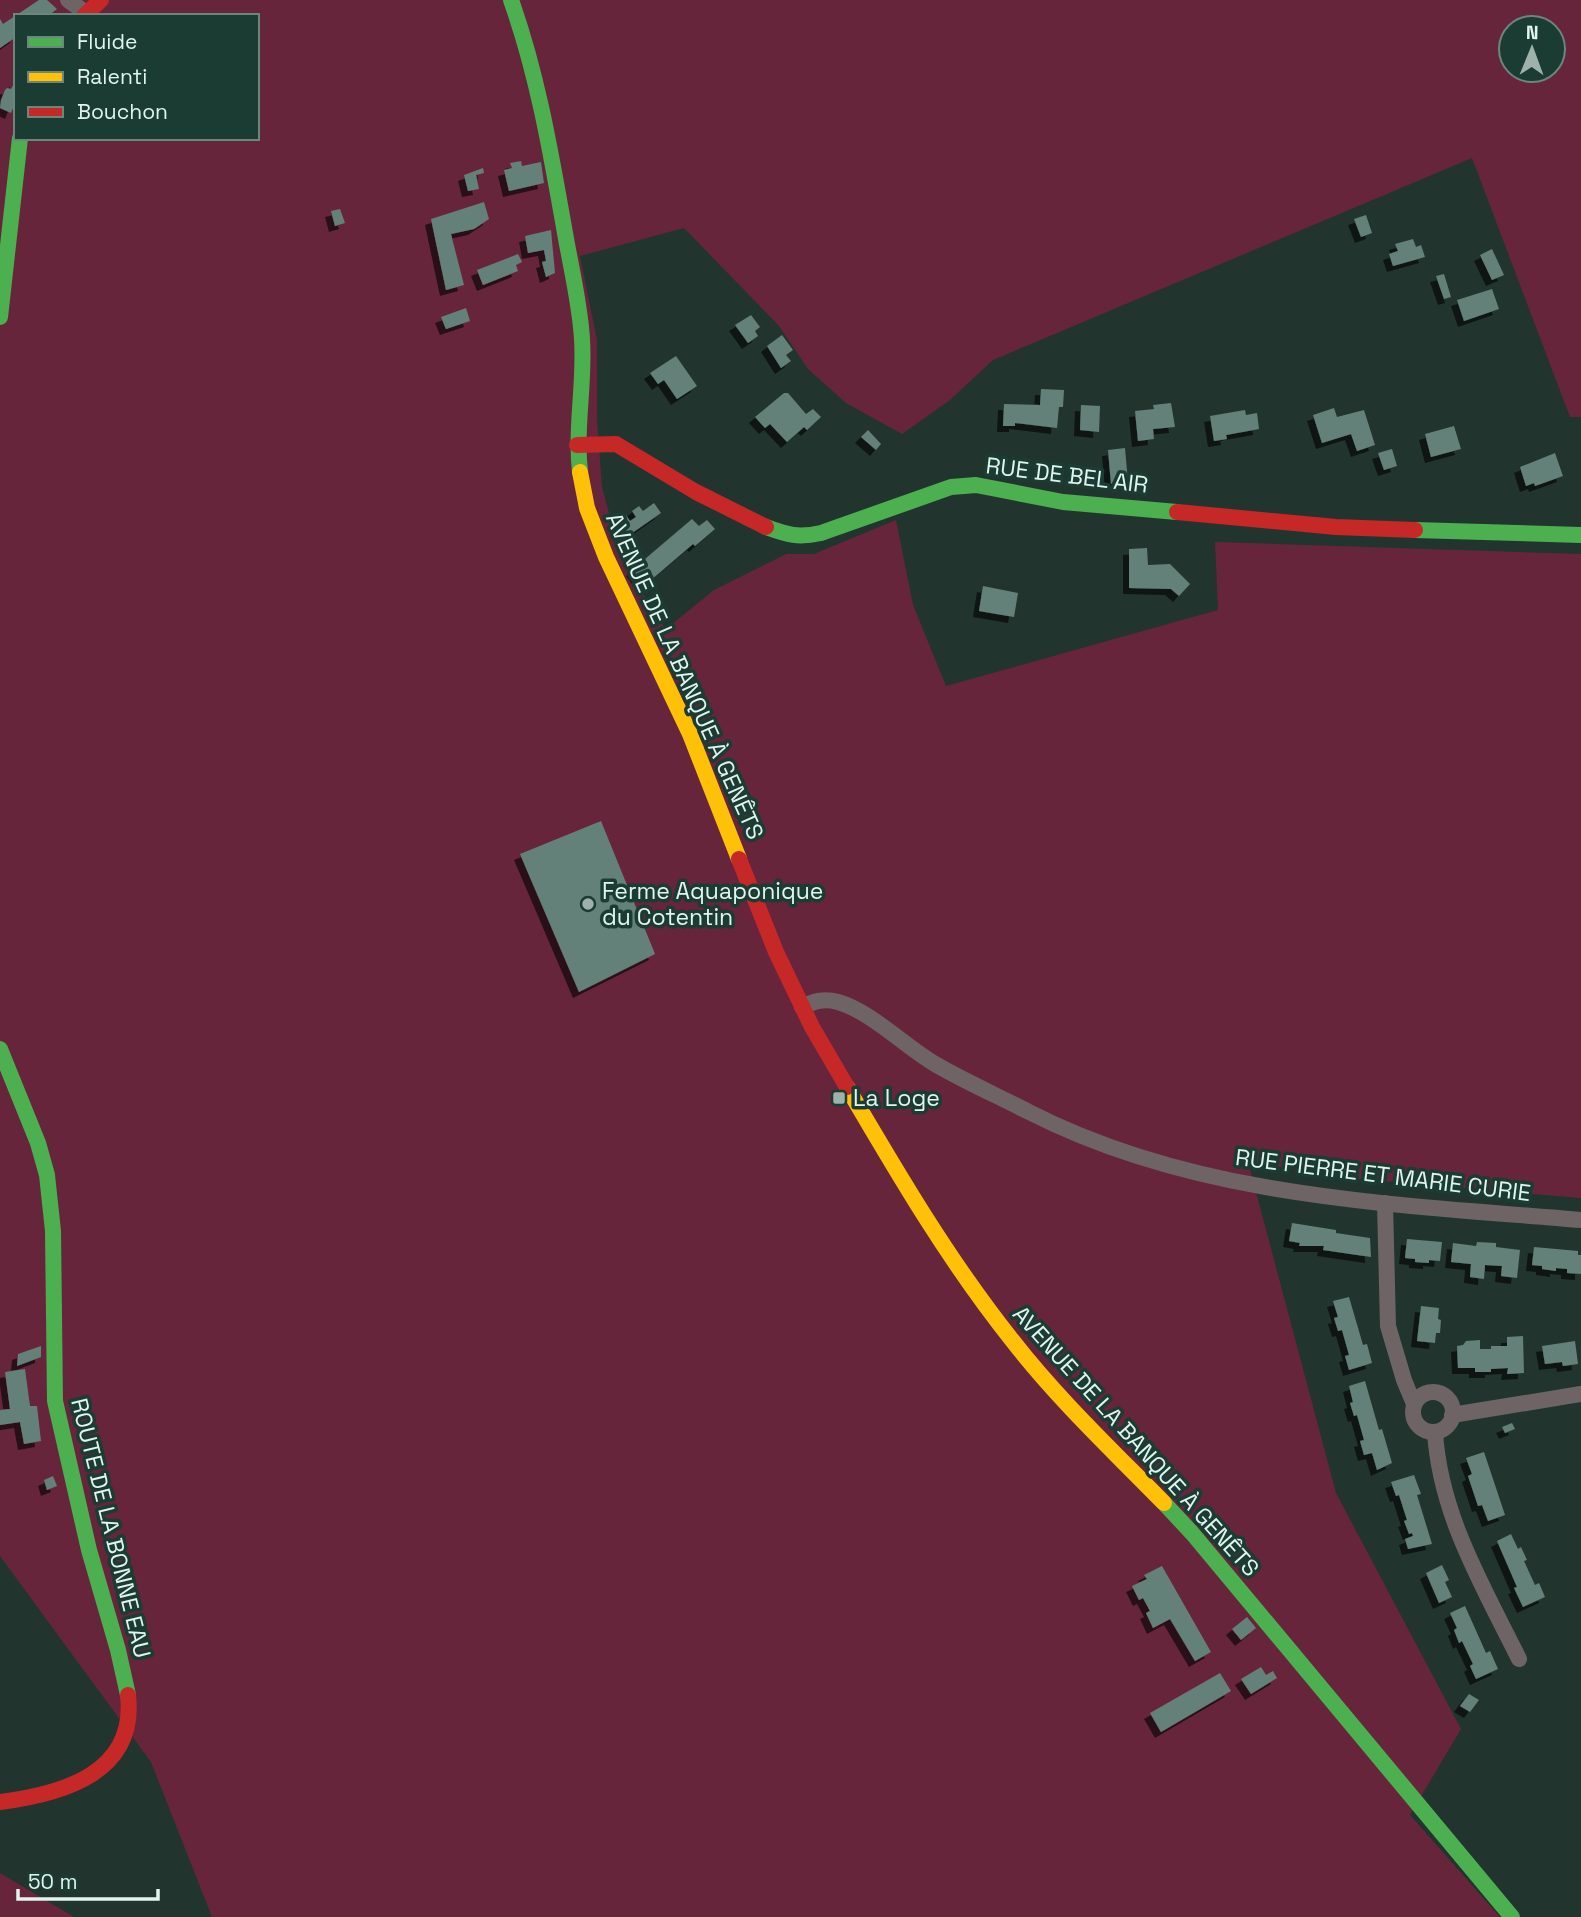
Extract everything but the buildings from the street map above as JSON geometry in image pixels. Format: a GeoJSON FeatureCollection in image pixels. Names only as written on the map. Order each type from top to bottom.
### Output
{"type":"FeatureCollection","features":[{"type":"Feature","properties":{"kind":"street"},"geometry":{"type":"LineString","coordinates":[[68,0],[84,14]]}},
{"type":"Feature","properties":{"kind":"street"},"geometry":{"type":"LineString","coordinates":[[86,14],[101,0]]}},
{"type":"Feature","properties":{"kind":"street","name":"AVENUE DE LA BANQUE À GENÊTS"},"geometry":{"type":"LineString","coordinates":[[511,0],[526,43],[548,128],[582,336],[583,368],[578,445],[581,486],[594,527],[690,734],[776,952],[812,1027],[907,1190],[1012,1341],[1052,1387],[1192,1533],[1512,1917]]}},
{"type":"Feature","properties":{"kind":"street"},"geometry":{"type":"LineString","coordinates":[[0,317],[20,140]]}},
{"type":"Feature","properties":{"kind":"street","name":"RUE DE BEL AIR"},"geometry":{"type":"LineString","coordinates":[[578,445],[616,444],[723,506],[785,534],[802,537],[821,533],[951,487],[976,485],[1063,502],[1336,527],[1581,535]]}},
{"type":"Feature","properties":{"kind":"street","name":"RUE PIERRE ET MARIE CURIE"},"geometry":{"type":"LineString","coordinates":[[802,1007],[817,1000],[836,1001],[854,1008],[935,1064],[1044,1120],[1118,1151],[1208,1176],[1274,1190],[1385,1203],[1581,1220]]}},
{"type":"Feature","properties":{"kind":"street","name":"ROUTE DE LA BONNE EAU"},"geometry":{"type":"LineString","coordinates":[[0,1049],[37,1141],[47,1175],[55,1266],[55,1401],[86,1539],[129,1700],[129,1725],[122,1743],[97,1770],[66,1788],[45,1796],[0,1802]]}},
{"type":"Feature","properties":{"kind":"street"},"geometry":{"type":"LineString","coordinates":[[1385,1203],[1388,1326],[1414,1405],[1417,1424],[1428,1432],[1435,1432],[1447,1426],[1452,1415],[1446,1398],[1435,1393],[1423,1395],[1414,1405]]}},
{"type":"Feature","properties":{"kind":"street"},"geometry":{"type":"LineString","coordinates":[[1452,1415],[1581,1394]]}},
{"type":"Feature","properties":{"kind":"street"},"geometry":{"type":"LineString","coordinates":[[1435,1432],[1436,1454],[1451,1514],[1519,1659]]}},
{"type":"Feature","properties":{"kind":"shaded area"},"geometry":{"type":"Polygon","coordinates":[[[0,0],[1581,0],[1581,417],[1570,417],[1472,158],[993,360],[950,400],[902,434],[846,403],[808,369],[779,326],[684,228],[580,256],[597,340],[597,420],[602,487],[630,573],[666,629],[714,590],[786,554],[814,554],[896,520],[913,605],[946,686],[1218,610],[1215,542],[1581,554],[1581,1198],[1347,1178],[1248,1162],[1336,1493],[1461,1729],[1410,1815],[1500,1917],[212,1917],[151,1762],[0,1556],[0,0]]]}},
{"type":"Feature","properties":{"kind":"shaded area"},"geometry":{"type":"Polygon","coordinates":[[[0,1873],[74,1917],[0,1917],[0,1873]]]}},
{"type":"Feature","properties":{"kind":"traffic: fast"},"geometry":{"type":"LineString","coordinates":[[511,0],[543,115],[579,313],[583,356],[580,472]]}},
{"type":"Feature","properties":{"kind":"traffic: fast"},"geometry":{"type":"LineString","coordinates":[[0,317],[20,140]]}},
{"type":"Feature","properties":{"kind":"traffic: fast"},"geometry":{"type":"LineString","coordinates":[[766,527],[793,535],[821,533],[951,487],[976,485],[1063,502],[1177,512]]}},
{"type":"Feature","properties":{"kind":"traffic: fast"},"geometry":{"type":"LineString","coordinates":[[1415,530],[1581,535]]}},
{"type":"Feature","properties":{"kind":"traffic: fast"},"geometry":{"type":"LineString","coordinates":[[0,1049],[38,1143],[47,1175],[53,1231],[55,1401],[89,1550],[128,1695]]}},
{"type":"Feature","properties":{"kind":"traffic: fast"},"geometry":{"type":"LineString","coordinates":[[1164,1503],[1192,1533],[1512,1917]]}},
{"type":"Feature","properties":{"kind":"traffic: slow"},"geometry":{"type":"LineString","coordinates":[[580,472],[587,508],[606,557],[690,734],[739,859]]}},
{"type":"Feature","properties":{"kind":"traffic: slow"},"geometry":{"type":"LineString","coordinates":[[847,1087],[925,1216],[989,1310],[1047,1382],[1164,1503]]}},
{"type":"Feature","properties":{"kind":"traffic: jam"},"geometry":{"type":"LineString","coordinates":[[86,14],[101,0]]}},
{"type":"Feature","properties":{"kind":"traffic: jam"},"geometry":{"type":"LineString","coordinates":[[577,445],[616,444],[696,492],[766,527]]}},
{"type":"Feature","properties":{"kind":"traffic: jam"},"geometry":{"type":"LineString","coordinates":[[1177,512],[1336,527],[1415,530]]}},
{"type":"Feature","properties":{"kind":"traffic: jam"},"geometry":{"type":"LineString","coordinates":[[739,859],[776,952],[812,1027],[847,1087]]}},
{"type":"Feature","properties":{"kind":"traffic: jam"},"geometry":{"type":"LineString","coordinates":[[0,1802],[48,1793],[71,1785],[91,1775],[108,1761],[121,1744],[128,1722],[128,1695]]}},
{"type":"Feature","properties":{"kind":"place","name":"Ferme Aquaponique du Cotentin"},"geometry":{"type":"Point","coordinates":[588,904]}},
{"type":"Feature","properties":{"kind":"place","name":"La Loge"},"geometry":{"type":"Point","coordinates":[839,1098]}}]}
